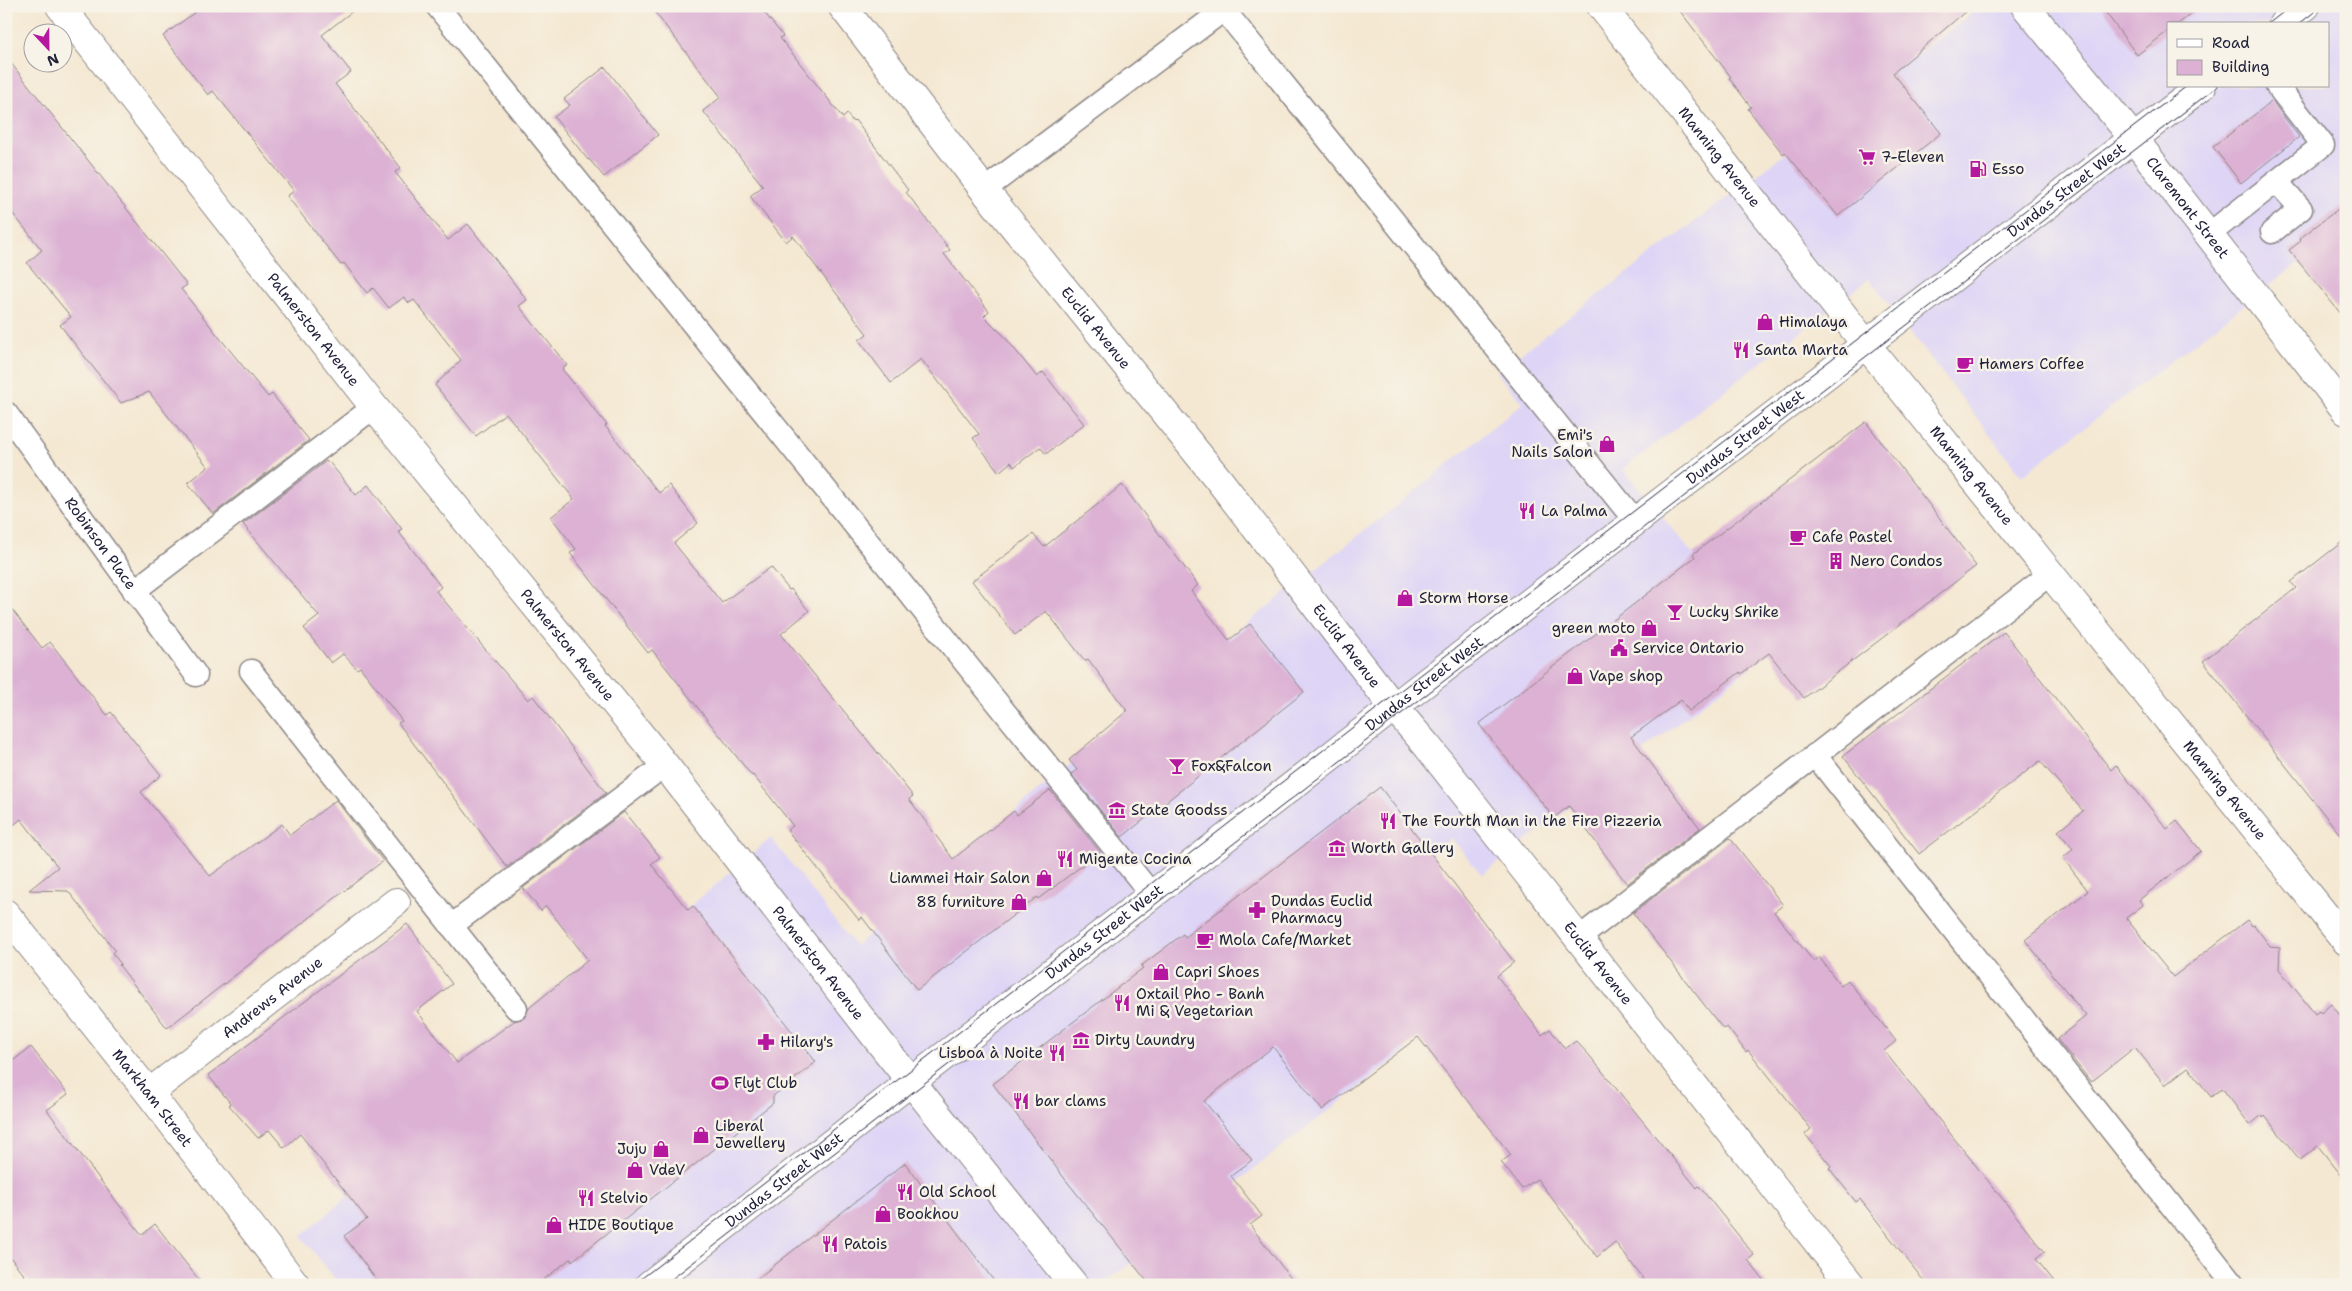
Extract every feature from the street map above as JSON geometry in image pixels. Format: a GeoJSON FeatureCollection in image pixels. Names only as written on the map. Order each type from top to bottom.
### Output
{"type":"FeatureCollection","features":[{"type":"Feature","properties":{"kind":"street","name":"Palmerston Avenue"},"geometry":{"type":"LineString","coordinates":[[60,6],[374,407],[665,765],[912,1082],[1074,1285]]}},
{"type":"Feature","properties":{"kind":"street","name":"Euclid Avenue"},"geometry":{"type":"LineString","coordinates":[[842,6],[984,190],[1219,480],[1394,707],[1434,754],[1852,1285]]}},
{"type":"Feature","properties":{"kind":"street","name":"Manning Avenue"},"geometry":{"type":"LineString","coordinates":[[1601,6],[1866,344],[2346,941]]}},
{"type":"Feature","properties":{"kind":"street","name":"Claremont Street"},"geometry":{"type":"LineString","coordinates":[[2024,6],[2134,139],[2346,411]]}},
{"type":"Feature","properties":{"kind":"street"},"geometry":{"type":"LineString","coordinates":[[2286,22],[2306,6]]}},
{"type":"Feature","properties":{"kind":"street","name":"Dundas Street West"},"geometry":{"type":"LineString","coordinates":[[649,1285],[1394,707],[2199,88]]}},
{"type":"Feature","properties":{"kind":"street","name":"Andrews Avenue"},"geometry":{"type":"LineString","coordinates":[[149,1093],[396,902]]}},
{"type":"Feature","properties":{"kind":"street","name":"Markham Street"},"geometry":{"type":"LineString","coordinates":[[6,914],[149,1093],[296,1285]]}},
{"type":"Feature","properties":{"kind":"lane"},"geometry":{"type":"LineString","coordinates":[[437,6],[1152,895]]}},
{"type":"Feature","properties":{"kind":"lane"},"geometry":{"type":"LineString","coordinates":[[984,190],[1226,8],[1636,522]]}},
{"type":"Feature","properties":{"kind":"lane"},"geometry":{"type":"LineString","coordinates":[[2208,235],[2323,145],[2279,88]]}},
{"type":"Feature","properties":{"kind":"lane"},"geometry":{"type":"LineString","coordinates":[[2272,232],[2300,209],[2277,182]]}},
{"type":"Feature","properties":{"kind":"lane"},"geometry":{"type":"LineString","coordinates":[[134,591],[374,407]]}},
{"type":"Feature","properties":{"kind":"lane","name":"Robinson Place"},"geometry":{"type":"LineString","coordinates":[[6,413],[196,675]]}},
{"type":"Feature","properties":{"kind":"lane"},"geometry":{"type":"LineString","coordinates":[[1579,938],[2050,574]]}},
{"type":"Feature","properties":{"kind":"lane"},"geometry":{"type":"LineString","coordinates":[[251,671],[516,1008]]}},
{"type":"Feature","properties":{"kind":"lane"},"geometry":{"type":"LineString","coordinates":[[1815,755],[2234,1285]]}},
{"type":"Feature","properties":{"kind":"lane"},"geometry":{"type":"LineString","coordinates":[[451,926],[665,765]]}},
{"type":"Feature","properties":{"kind":"shaded area"},"geometry":{"type":"Polygon","coordinates":[[[1981,6],[2346,6],[2346,226],[2022,476],[1869,279],[1623,469],[1695,557],[1769,653],[1482,875],[1451,838],[1347,919],[1326,942],[1407,1050],[1131,1264],[1098,1285],[340,1285],[301,1236],[771,838],[855,946],[1117,725],[1415,491],[1523,403],[1496,372],[1981,6]]]}},
{"type":"Feature","properties":{"kind":"building"},"geometry":{"type":"Polygon","coordinates":[[[203,6],[359,6],[322,35],[351,72],[335,84],[401,168],[395,172],[448,240],[468,224],[527,300],[519,306],[567,365],[562,369],[607,425],[605,426],[659,493],[669,485],[698,523],[674,543],[722,603],[771,567],[789,590],[791,589],[809,611],[781,634],[913,796],[909,799],[953,859],[1014,811],[1017,815],[1050,790],[1100,852],[1038,899],[1037,897],[917,990],[862,917],[859,920],[787,830],[793,826],[753,775],[652,650],[648,653],[570,553],[576,549],[551,517],[574,499],[506,413],[476,436],[435,385],[461,360],[414,300],[409,303],[404,297],[389,308],[373,288],[367,293],[344,263],[341,265],[287,196],[294,191],[213,91],[208,95],[163,36],[203,6]]]}},
{"type":"Feature","properties":{"kind":"building"},"geometry":{"type":"Polygon","coordinates":[[[650,6],[759,6],[783,36],[780,38],[843,118],[847,114],[853,122],[855,120],[908,190],[906,192],[950,250],[944,254],[989,311],[984,316],[1004,336],[1037,377],[1043,372],[1084,424],[1046,454],[1040,447],[1014,467],[1011,462],[999,472],[973,438],[979,434],[921,359],[891,383],[859,340],[867,334],[793,236],[786,242],[750,196],[763,186],[703,111],[721,97],[650,6]]]}},
{"type":"Feature","properties":{"kind":"building"},"geometry":{"type":"Polygon","coordinates":[[[1676,6],[1972,6],[1893,73],[1941,133],[1838,216],[1785,152],[1783,154],[1748,109],[1751,107],[1729,78],[1731,77],[1676,6]]]}},
{"type":"Feature","properties":{"kind":"building"},"geometry":{"type":"Polygon","coordinates":[[[2101,6],[2201,6],[2181,22],[2167,22],[2167,32],[2137,55],[2101,6]]]}},
{"type":"Feature","properties":{"kind":"building"},"geometry":{"type":"Polygon","coordinates":[[[6,57],[187,285],[181,289],[268,397],[272,394],[309,440],[213,514],[188,483],[208,467],[149,392],[121,403],[60,325],[71,317],[27,263],[42,250],[6,205],[6,57]]]}},
{"type":"Feature","properties":{"kind":"building"},"geometry":{"type":"Polygon","coordinates":[[[605,67],[658,135],[604,177],[554,117],[570,105],[564,99],[605,67]]]}},
{"type":"Feature","properties":{"kind":"building"},"geometry":{"type":"Polygon","coordinates":[[[2272,101],[2299,137],[2241,183],[2213,147],[2272,101]]]}},
{"type":"Feature","properties":{"kind":"building"},"geometry":{"type":"Polygon","coordinates":[[[2346,203],[2346,320],[2289,250],[2301,241],[2299,239],[2346,203]]]}},
{"type":"Feature","properties":{"kind":"building"},"geometry":{"type":"Polygon","coordinates":[[[1866,422],[1976,566],[1804,698],[1769,653],[1741,674],[1740,672],[1689,711],[1681,700],[1631,737],[1700,828],[1627,884],[1569,806],[1554,818],[1479,724],[1695,557],[1693,554],[1866,422]]]}},
{"type":"Feature","properties":{"kind":"building"},"geometry":{"type":"Polygon","coordinates":[[[326,461],[329,462],[356,495],[368,485],[402,529],[398,531],[441,587],[436,591],[528,700],[533,696],[606,793],[507,867],[398,723],[402,721],[360,667],[357,669],[343,654],[331,663],[304,628],[319,616],[243,524],[326,461]]]}},
{"type":"Feature","properties":{"kind":"building"},"geometry":{"type":"Polygon","coordinates":[[[1122,485],[1198,585],[1191,591],[1229,640],[1250,624],[1304,692],[1122,837],[1071,774],[1077,770],[1069,760],[1127,711],[1088,659],[1085,661],[1046,611],[1015,635],[972,581],[1033,534],[1044,547],[1122,485]]]}},
{"type":"Feature","properties":{"kind":"building"},"geometry":{"type":"Polygon","coordinates":[[[2346,539],[2346,842],[2203,661],[2296,588],[2291,582],[2346,539]]]}},
{"type":"Feature","properties":{"kind":"building"},"geometry":{"type":"Polygon","coordinates":[[[6,602],[42,648],[50,642],[107,715],[111,712],[161,775],[141,792],[210,876],[282,824],[290,835],[336,800],[383,861],[167,1028],[119,965],[121,964],[112,953],[115,950],[68,891],[29,890],[58,867],[21,819],[6,831],[6,602]]]}},
{"type":"Feature","properties":{"kind":"building"},"geometry":{"type":"Polygon","coordinates":[[[2004,632],[2111,770],[2116,765],[2167,829],[2177,821],[2201,851],[2139,900],[2143,905],[2126,918],[2173,977],[2247,920],[2252,926],[2254,925],[2270,946],[2280,947],[2279,969],[2315,1014],[2319,1011],[2321,1013],[2331,1004],[2346,1023],[2346,1181],[2318,1146],[2300,1160],[2265,1116],[2263,1118],[2262,1115],[2250,1125],[2222,1088],[2211,1097],[2188,1067],[2165,1085],[2135,1047],[2091,1082],[2057,1039],[2086,1016],[2025,940],[2088,891],[2063,858],[2073,849],[2058,831],[2083,811],[2040,761],[1919,854],[1843,756],[2004,632]]]}},
{"type":"Feature","properties":{"kind":"building"},"geometry":{"type":"Polygon","coordinates":[[[1380,787],[1514,962],[1497,976],[1542,1035],[1550,1029],[1565,1049],[1576,1041],[1589,1055],[1754,1255],[1748,1260],[1767,1285],[1648,1285],[1615,1242],[1597,1257],[1537,1179],[1522,1189],[1501,1162],[1511,1155],[1418,1037],[1322,1110],[1273,1047],[1204,1101],[1252,1160],[1231,1176],[1262,1216],[1250,1225],[1296,1285],[1150,1285],[1065,1179],[993,1084],[1143,968],[1141,966],[1183,934],[1185,937],[1380,787]]]}},
{"type":"Feature","properties":{"kind":"building"},"geometry":{"type":"Polygon","coordinates":[[[624,812],[660,857],[651,864],[688,910],[693,906],[816,1062],[773,1096],[773,1103],[572,1261],[571,1258],[537,1285],[380,1285],[344,1236],[367,1219],[300,1134],[284,1148],[269,1130],[258,1138],[229,1105],[231,1104],[208,1075],[407,924],[452,984],[417,1011],[457,1063],[514,1021],[524,1018],[529,1008],[588,960],[546,906],[541,911],[523,888],[624,812]]]}},
{"type":"Feature","properties":{"kind":"building"},"geometry":{"type":"Polygon","coordinates":[[[1730,838],[1783,905],[1774,912],[1814,962],[1819,957],[1841,986],[1848,980],[1896,1041],[1884,1051],[2045,1252],[2036,1259],[2057,1285],[1927,1285],[1860,1199],[1856,1202],[1829,1168],[1831,1166],[1805,1134],[1811,1129],[1748,1050],[1746,1052],[1727,1027],[1723,1029],[1633,913],[1730,838]]]}},
{"type":"Feature","properties":{"kind":"building"},"geometry":{"type":"Polygon","coordinates":[[[31,1047],[68,1094],[47,1110],[142,1235],[155,1224],[203,1285],[32,1285],[6,1252],[6,1066],[31,1047]]]}},
{"type":"Feature","properties":{"kind":"building"},"geometry":{"type":"Polygon","coordinates":[[[905,1163],[997,1285],[749,1285],[905,1163]]]}},
{"type":"Feature","properties":{"kind":"tram line"},"geometry":{"type":"LineString","coordinates":[[2271,22],[2291,6]]}},
{"type":"Feature","properties":{"kind":"tram line"},"geometry":{"type":"LineString","coordinates":[[2302,22],[2322,6]]}},
{"type":"Feature","properties":{"kind":"tram line"},"geometry":{"type":"LineString","coordinates":[[633,1285],[1388,700],[2184,88]]}},
{"type":"Feature","properties":{"kind":"tram line"},"geometry":{"type":"LineString","coordinates":[[664,1285],[1401,714],[2215,88]]}},
{"type":"Feature","properties":{"kind":"place","name":"7-Eleven"},"geometry":{"type":"Point","coordinates":[1867,157]}},
{"type":"Feature","properties":{"kind":"place","name":"Esso"},"geometry":{"type":"Point","coordinates":[1978,169]}},
{"type":"Feature","properties":{"kind":"place","name":"Himalaya"},"geometry":{"type":"Point","coordinates":[1765,322]}},
{"type":"Feature","properties":{"kind":"place","name":"Santa Marta"},"geometry":{"type":"Point","coordinates":[1741,350]}},
{"type":"Feature","properties":{"kind":"place","name":"Hamers Coffee"},"geometry":{"type":"Point","coordinates":[1965,364]}},
{"type":"Feature","properties":{"kind":"place","name":"Emi's Nails Salon"},"geometry":{"type":"Point","coordinates":[1607,444]}},
{"type":"Feature","properties":{"kind":"place","name":"La Palma"},"geometry":{"type":"Point","coordinates":[1527,511]}},
{"type":"Feature","properties":{"kind":"place","name":"Cafe Pastel"},"geometry":{"type":"Point","coordinates":[1798,537]}},
{"type":"Feature","properties":{"kind":"place","name":"Nero Condos"},"geometry":{"type":"Point","coordinates":[1836,561]}},
{"type":"Feature","properties":{"kind":"place","name":"Storm Horse"},"geometry":{"type":"Point","coordinates":[1405,598]}},
{"type":"Feature","properties":{"kind":"place","name":"Lucky Shrike"},"geometry":{"type":"Point","coordinates":[1675,612]}},
{"type":"Feature","properties":{"kind":"place","name":"green moto"},"geometry":{"type":"Point","coordinates":[1649,628]}},
{"type":"Feature","properties":{"kind":"place","name":"Service Ontario"},"geometry":{"type":"Point","coordinates":[1619,648]}},
{"type":"Feature","properties":{"kind":"place","name":"Vape shop"},"geometry":{"type":"Point","coordinates":[1575,676]}},
{"type":"Feature","properties":{"kind":"place","name":"Fox&Falcon"},"geometry":{"type":"Point","coordinates":[1177,766]}},
{"type":"Feature","properties":{"kind":"place","name":"State Goodss"},"geometry":{"type":"Point","coordinates":[1117,810]}},
{"type":"Feature","properties":{"kind":"place","name":"The Fourth Man in the Fire Pizzeria"},"geometry":{"type":"Point","coordinates":[1388,821]}},
{"type":"Feature","properties":{"kind":"place","name":"Worth Gallery"},"geometry":{"type":"Point","coordinates":[1337,848]}},
{"type":"Feature","properties":{"kind":"place","name":"Migente Cocina"},"geometry":{"type":"Point","coordinates":[1065,859]}},
{"type":"Feature","properties":{"kind":"place","name":"Liammei Hair Salon"},"geometry":{"type":"Point","coordinates":[1044,878]}},
{"type":"Feature","properties":{"kind":"place","name":"88 furniture"},"geometry":{"type":"Point","coordinates":[1019,902]}},
{"type":"Feature","properties":{"kind":"place","name":"Dundas Euclid Pharmacy"},"geometry":{"type":"Point","coordinates":[1257,910]}},
{"type":"Feature","properties":{"kind":"place","name":"Mola Cafe/Market"},"geometry":{"type":"Point","coordinates":[1205,940]}},
{"type":"Feature","properties":{"kind":"place","name":"Capri Shoes"},"geometry":{"type":"Point","coordinates":[1161,972]}},
{"type":"Feature","properties":{"kind":"place","name":"Oxtail Pho - Banh Mi & Vegetarian"},"geometry":{"type":"Point","coordinates":[1122,1003]}},
{"type":"Feature","properties":{"kind":"place","name":"Dirty Laundry"},"geometry":{"type":"Point","coordinates":[1081,1040]}},
{"type":"Feature","properties":{"kind":"place","name":"Hilary's"},"geometry":{"type":"Point","coordinates":[766,1042]}},
{"type":"Feature","properties":{"kind":"place","name":"Lisboa à Noite"},"geometry":{"type":"Point","coordinates":[1057,1053]}},
{"type":"Feature","properties":{"kind":"place","name":"Flyt Club"},"geometry":{"type":"Point","coordinates":[720,1083]}},
{"type":"Feature","properties":{"kind":"place","name":"bar clams"},"geometry":{"type":"Point","coordinates":[1021,1101]}},
{"type":"Feature","properties":{"kind":"place","name":"Liberal Jewellery"},"geometry":{"type":"Point","coordinates":[701,1135]}},
{"type":"Feature","properties":{"kind":"place","name":"Juju"},"geometry":{"type":"Point","coordinates":[661,1149]}},
{"type":"Feature","properties":{"kind":"place","name":"VdeV"},"geometry":{"type":"Point","coordinates":[635,1170]}},
{"type":"Feature","properties":{"kind":"place","name":"Old School"},"geometry":{"type":"Point","coordinates":[905,1192]}},
{"type":"Feature","properties":{"kind":"place","name":"Stelvio"},"geometry":{"type":"Point","coordinates":[586,1198]}},
{"type":"Feature","properties":{"kind":"place","name":"Bookhou"},"geometry":{"type":"Point","coordinates":[883,1214]}},
{"type":"Feature","properties":{"kind":"place","name":"HIDE Boutique"},"geometry":{"type":"Point","coordinates":[554,1225]}},
{"type":"Feature","properties":{"kind":"place","name":"Patois"},"geometry":{"type":"Point","coordinates":[830,1244]}}]}
